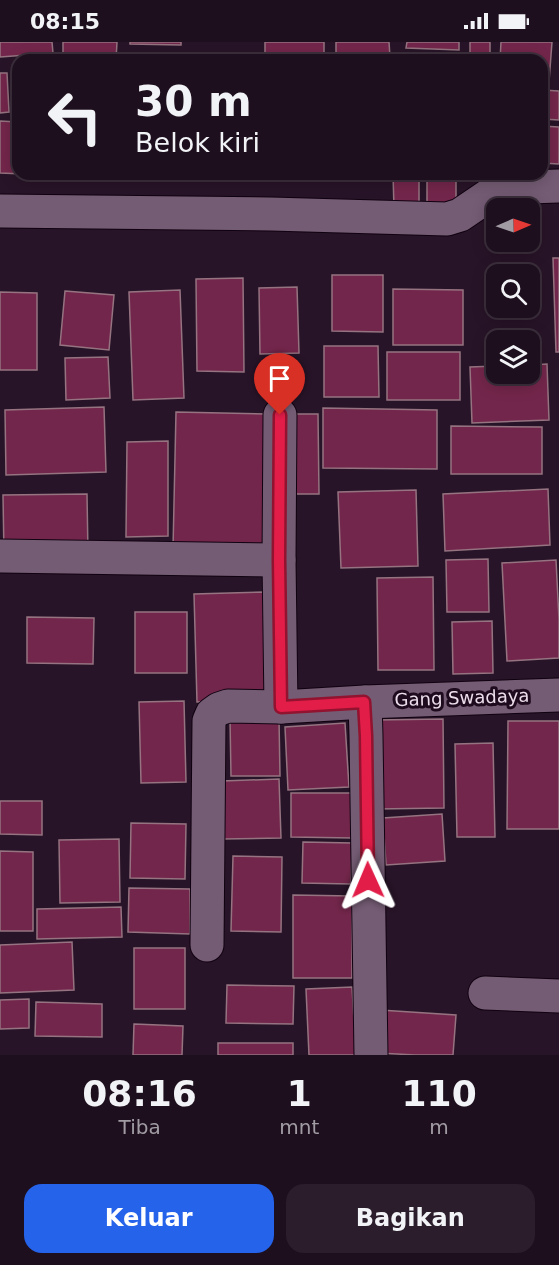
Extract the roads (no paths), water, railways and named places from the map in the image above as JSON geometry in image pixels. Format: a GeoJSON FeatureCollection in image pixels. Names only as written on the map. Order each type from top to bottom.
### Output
{"type":"FeatureCollection","features":[{"type":"Feature","properties":{"kind":"street"},"geometry":{"type":"LineString","coordinates":[[0,211],[271,214],[447,219],[460,215],[488,196],[511,189],[559,186]]}},
{"type":"Feature","properties":{"kind":"street"},"geometry":{"type":"LineString","coordinates":[[280,415],[281,707]]}},
{"type":"Feature","properties":{"kind":"street"},"geometry":{"type":"LineString","coordinates":[[0,556],[279,560]]}},
{"type":"Feature","properties":{"kind":"street","name":"Gang Swadaya"},"geometry":{"type":"LineString","coordinates":[[207,945],[209,721],[212,714],[219,709],[228,706],[281,707],[559,695]]}},
{"type":"Feature","properties":{"kind":"street"},"geometry":{"type":"LineString","coordinates":[[364,702],[371,1055]]}},
{"type":"Feature","properties":{"kind":"street"},"geometry":{"type":"LineString","coordinates":[[485,993],[559,996]]}}]}
